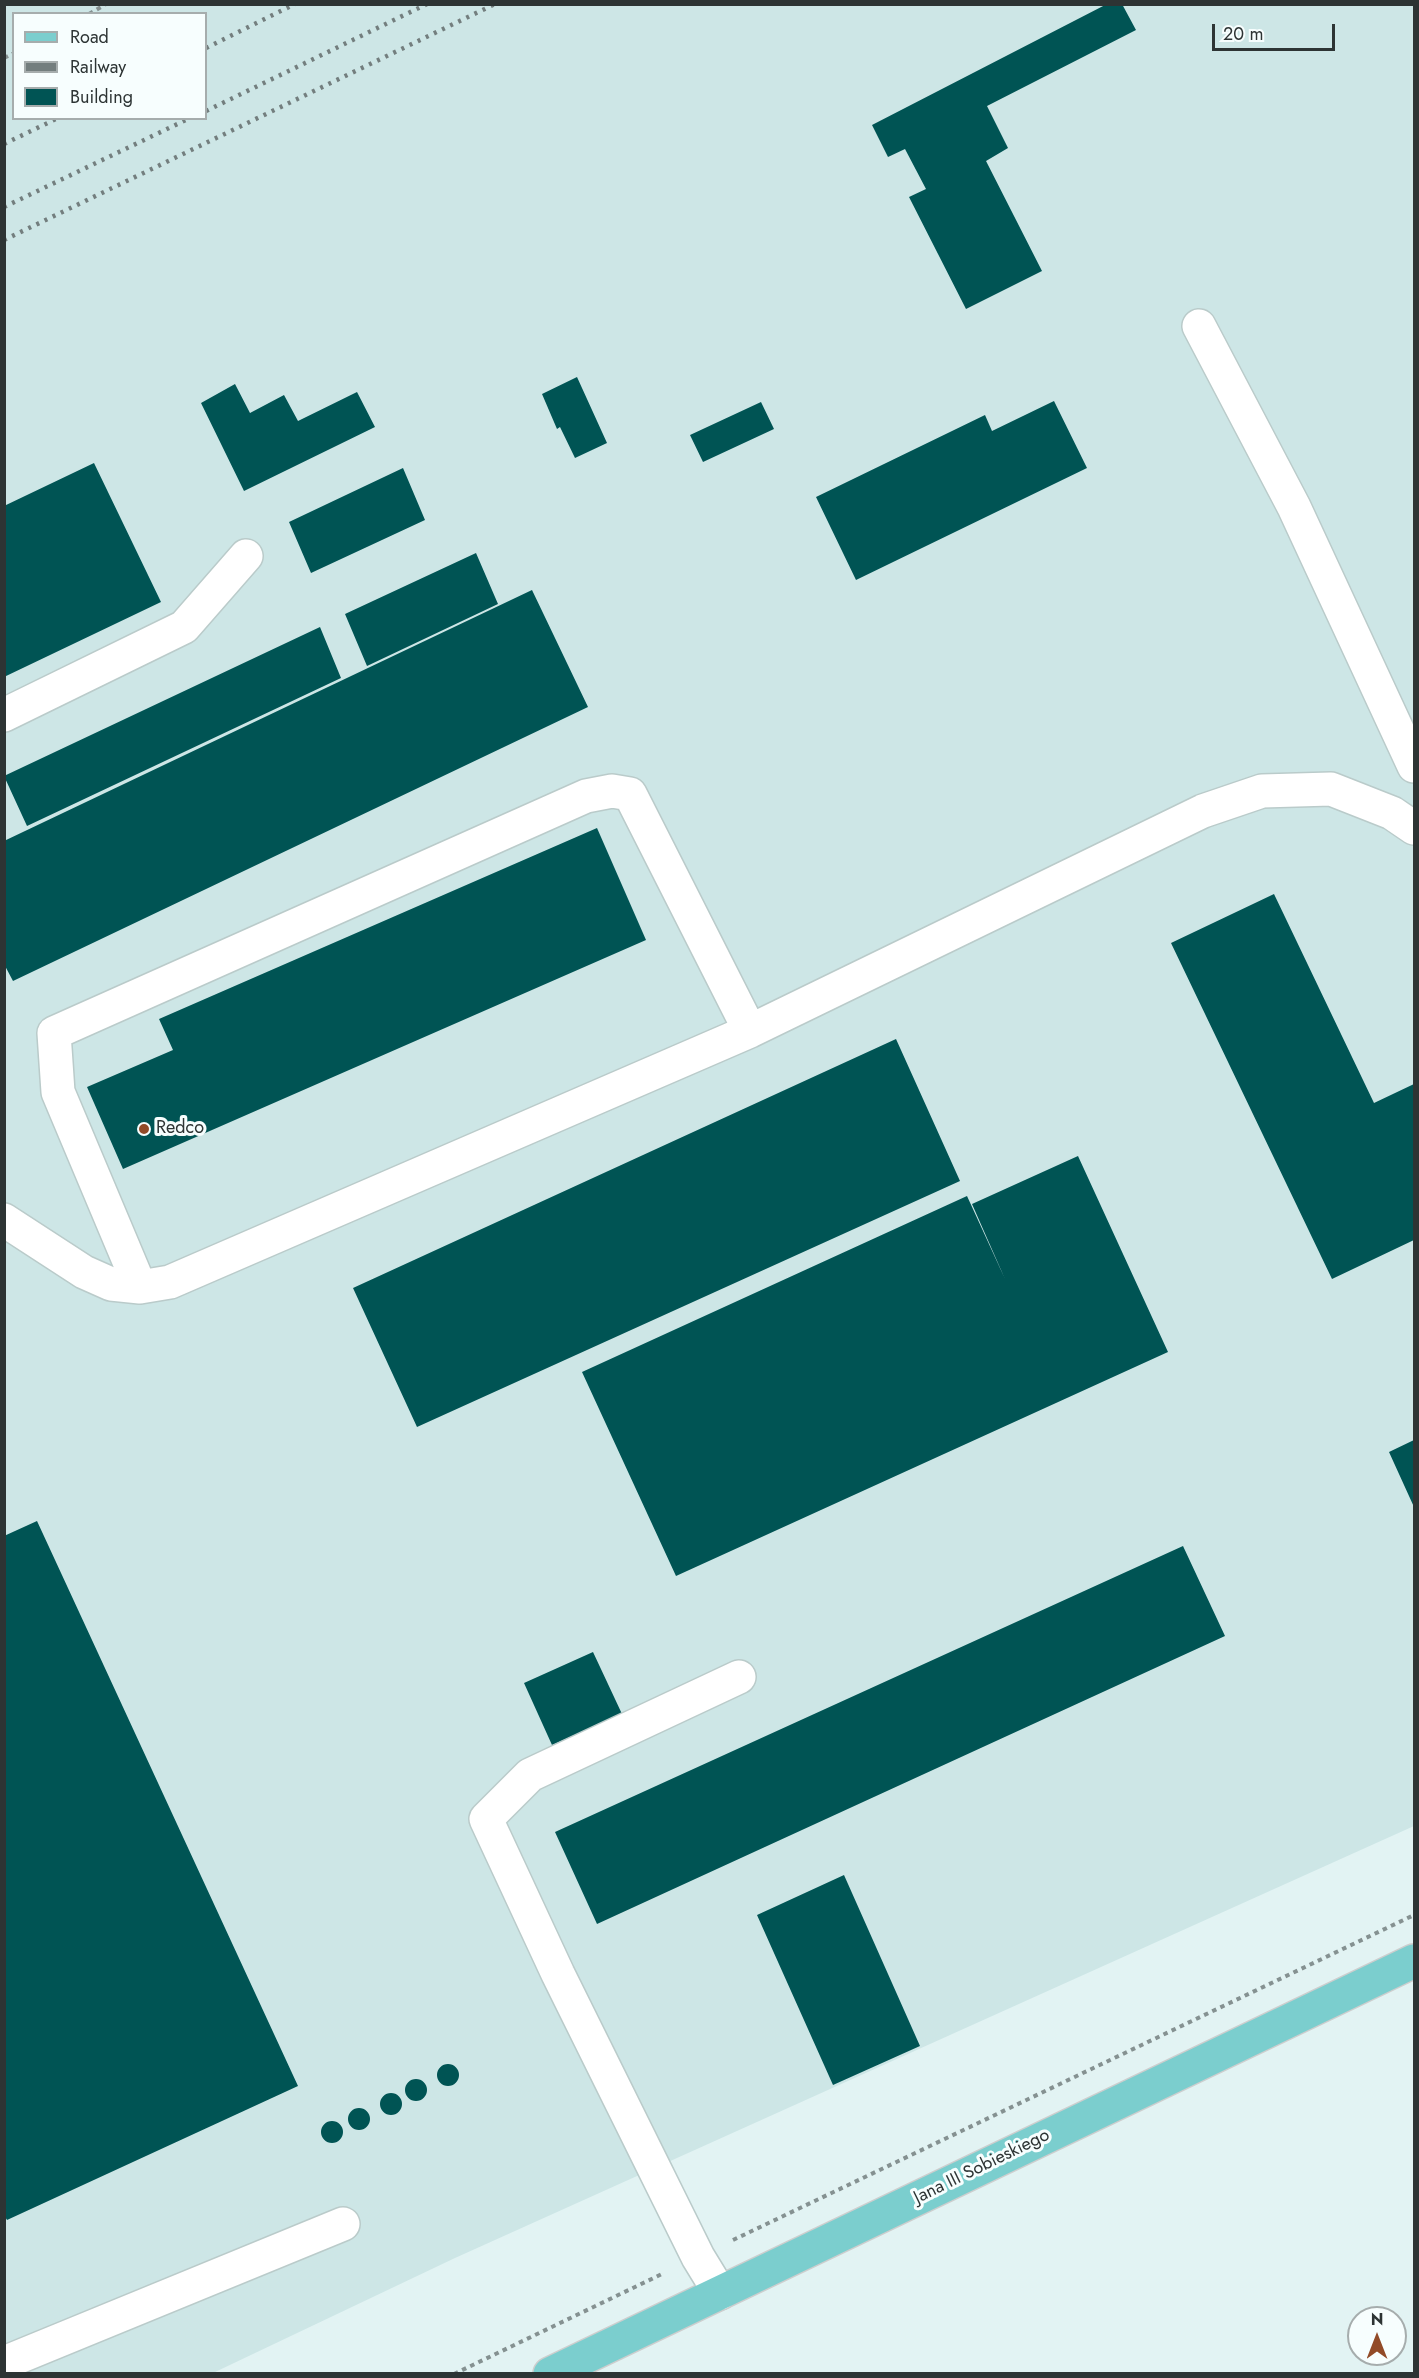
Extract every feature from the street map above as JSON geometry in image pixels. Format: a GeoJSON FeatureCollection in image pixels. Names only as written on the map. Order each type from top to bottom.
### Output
{"type":"FeatureCollection","features":[{"type":"Feature","properties":{"kind":"main road","name":"Jana III Sobieskiego"},"geometry":{"type":"LineString","coordinates":[[550,2373],[1414,1961]]}},
{"type":"Feature","properties":{"kind":"lane"},"geometry":{"type":"LineString","coordinates":[[1199,326],[1294,507],[1414,766]]}},
{"type":"Feature","properties":{"kind":"lane"},"geometry":{"type":"LineString","coordinates":[[4,715],[184,627],[246,556]]}},
{"type":"Feature","properties":{"kind":"lane"},"geometry":{"type":"LineString","coordinates":[[4,1220],[84,1272],[111,1284],[140,1287],[170,1282],[750,1031],[1203,811],[1262,791],[1331,789],[1392,813],[1414,828]]}},
{"type":"Feature","properties":{"kind":"lane"},"geometry":{"type":"LineString","coordinates":[[140,1287],[58,1092],[54,1033],[586,796],[612,791],[630,794],[750,1031]]}},
{"type":"Feature","properties":{"kind":"lane"},"geometry":{"type":"LineString","coordinates":[[720,2293],[698,2257],[558,1974],[486,1819],[530,1775],[739,1677]]}},
{"type":"Feature","properties":{"kind":"lane"},"geometry":{"type":"LineString","coordinates":[[5,2362],[343,2224]]}},
{"type":"Feature","properties":{"kind":"path"},"geometry":{"type":"LineString","coordinates":[[92,12],[106,4]]}},
{"type":"Feature","properties":{"kind":"path"},"geometry":{"type":"LineString","coordinates":[[454,2373],[1414,1915]]}},
{"type":"Feature","properties":{"kind":"shaded area"},"geometry":{"type":"Polygon","coordinates":[[[5,5],[1414,5],[1414,1826],[455,2258],[213,2373],[5,2374],[5,5]]]}},
{"type":"Feature","properties":{"kind":"building"},"geometry":{"type":"Polygon","coordinates":[[[1107,4],[1122,4],[1136,30],[987,106],[1008,148],[986,161],[1042,271],[966,309],[909,197],[926,189],[905,149],[888,157],[872,125],[1107,4]]]}},
{"type":"Feature","properties":{"kind":"building"},"geometry":{"type":"Polygon","coordinates":[[[577,377],[607,443],[575,458],[560,427],[557,429],[542,394],[577,377]]]}},
{"type":"Feature","properties":{"kind":"building"},"geometry":{"type":"Polygon","coordinates":[[[235,384],[250,413],[284,395],[298,421],[357,392],[375,427],[244,491],[201,403],[235,384]]]}},
{"type":"Feature","properties":{"kind":"building"},"geometry":{"type":"Polygon","coordinates":[[[1054,401],[1087,468],[856,580],[816,497],[985,415],[992,431],[1054,401]]]}},
{"type":"Feature","properties":{"kind":"building"},"geometry":{"type":"Polygon","coordinates":[[[761,402],[774,429],[703,462],[690,435],[761,402]]]}},
{"type":"Feature","properties":{"kind":"building"},"geometry":{"type":"Polygon","coordinates":[[[94,463],[161,602],[4,677],[4,506],[94,463]]]}},
{"type":"Feature","properties":{"kind":"building"},"geometry":{"type":"Polygon","coordinates":[[[403,468],[425,520],[311,573],[289,522],[403,468]]]}},
{"type":"Feature","properties":{"kind":"building"},"geometry":{"type":"Polygon","coordinates":[[[476,553],[498,604],[367,666],[345,614],[476,553]]]}},
{"type":"Feature","properties":{"kind":"building"},"geometry":{"type":"Polygon","coordinates":[[[532,590],[588,707],[13,981],[4,964],[4,841],[532,590]]]}},
{"type":"Feature","properties":{"kind":"building"},"geometry":{"type":"Polygon","coordinates":[[[320,627],[341,678],[27,826],[4,776],[320,627]]]}},
{"type":"Feature","properties":{"kind":"building"},"geometry":{"type":"Polygon","coordinates":[[[597,828],[646,940],[123,1169],[87,1087],[173,1050],[159,1019],[597,828]]]}},
{"type":"Feature","properties":{"kind":"building"},"geometry":{"type":"Polygon","coordinates":[[[1274,894],[1374,1103],[1414,1084],[1414,1240],[1332,1279],[1171,943],[1274,894]]]}},
{"type":"Feature","properties":{"kind":"building"},"geometry":{"type":"Polygon","coordinates":[[[896,1039],[960,1181],[417,1427],[353,1288],[896,1039]]]}},
{"type":"Feature","properties":{"kind":"building"},"geometry":{"type":"Polygon","coordinates":[[[1078,1156],[1168,1352],[676,1576],[582,1372],[967,1196],[1005,1279],[972,1204],[1078,1156]]]}},
{"type":"Feature","properties":{"kind":"building"},"geometry":{"type":"Polygon","coordinates":[[[1414,1440],[1414,1507],[1389,1452],[1414,1440]]]}},
{"type":"Feature","properties":{"kind":"building"},"geometry":{"type":"Polygon","coordinates":[[[37,1521],[298,2086],[7,2220],[4,2215],[4,1536],[37,1521]]]}},
{"type":"Feature","properties":{"kind":"building"},"geometry":{"type":"Polygon","coordinates":[[[1183,1546],[1225,1636],[597,1924],[555,1832],[1183,1546]]]}},
{"type":"Feature","properties":{"kind":"building"},"geometry":{"type":"Polygon","coordinates":[[[593,1652],[622,1714],[552,1745],[524,1683],[593,1652]]]}},
{"type":"Feature","properties":{"kind":"building"},"geometry":{"type":"Polygon","coordinates":[[[844,1875],[920,2046],[833,2085],[757,1915],[844,1875]]]}},
{"type":"Feature","properties":{"kind":"building"},"geometry":{"type":"Polygon","coordinates":[[[448,2064],[456,2067],[459,2075],[456,2083],[448,2086],[440,2083],[437,2075],[440,2067],[448,2064]]]}},
{"type":"Feature","properties":{"kind":"building"},"geometry":{"type":"Polygon","coordinates":[[[416,2079],[424,2082],[427,2090],[424,2098],[416,2101],[408,2098],[405,2090],[408,2082],[416,2079]]]}},
{"type":"Feature","properties":{"kind":"building"},"geometry":{"type":"Polygon","coordinates":[[[391,2093],[399,2096],[402,2104],[399,2112],[391,2115],[383,2112],[380,2104],[383,2096],[391,2093]]]}},
{"type":"Feature","properties":{"kind":"building"},"geometry":{"type":"Polygon","coordinates":[[[359,2108],[367,2111],[370,2119],[367,2127],[359,2130],[351,2127],[348,2119],[351,2111],[359,2108]]]}},
{"type":"Feature","properties":{"kind":"building"},"geometry":{"type":"Polygon","coordinates":[[[332,2121],[340,2124],[343,2132],[340,2140],[332,2143],[324,2140],[321,2132],[324,2124],[332,2121]]]}},
{"type":"Feature","properties":{"kind":"railway"},"geometry":{"type":"LineString","coordinates":[[207,48],[295,4]]}},
{"type":"Feature","properties":{"kind":"railway"},"geometry":{"type":"LineString","coordinates":[[207,111],[427,4]]}},
{"type":"Feature","properties":{"kind":"railway"},"geometry":{"type":"LineString","coordinates":[[4,240],[495,4]]}},
{"type":"Feature","properties":{"kind":"railway"},"geometry":{"type":"LineString","coordinates":[[4,144],[54,120]]}},
{"type":"Feature","properties":{"kind":"railway"},"geometry":{"type":"LineString","coordinates":[[4,207],[186,120]]}},
{"type":"Feature","properties":{"kind":"place","name":"Redco"},"geometry":{"type":"Point","coordinates":[144,1129]}}]}
